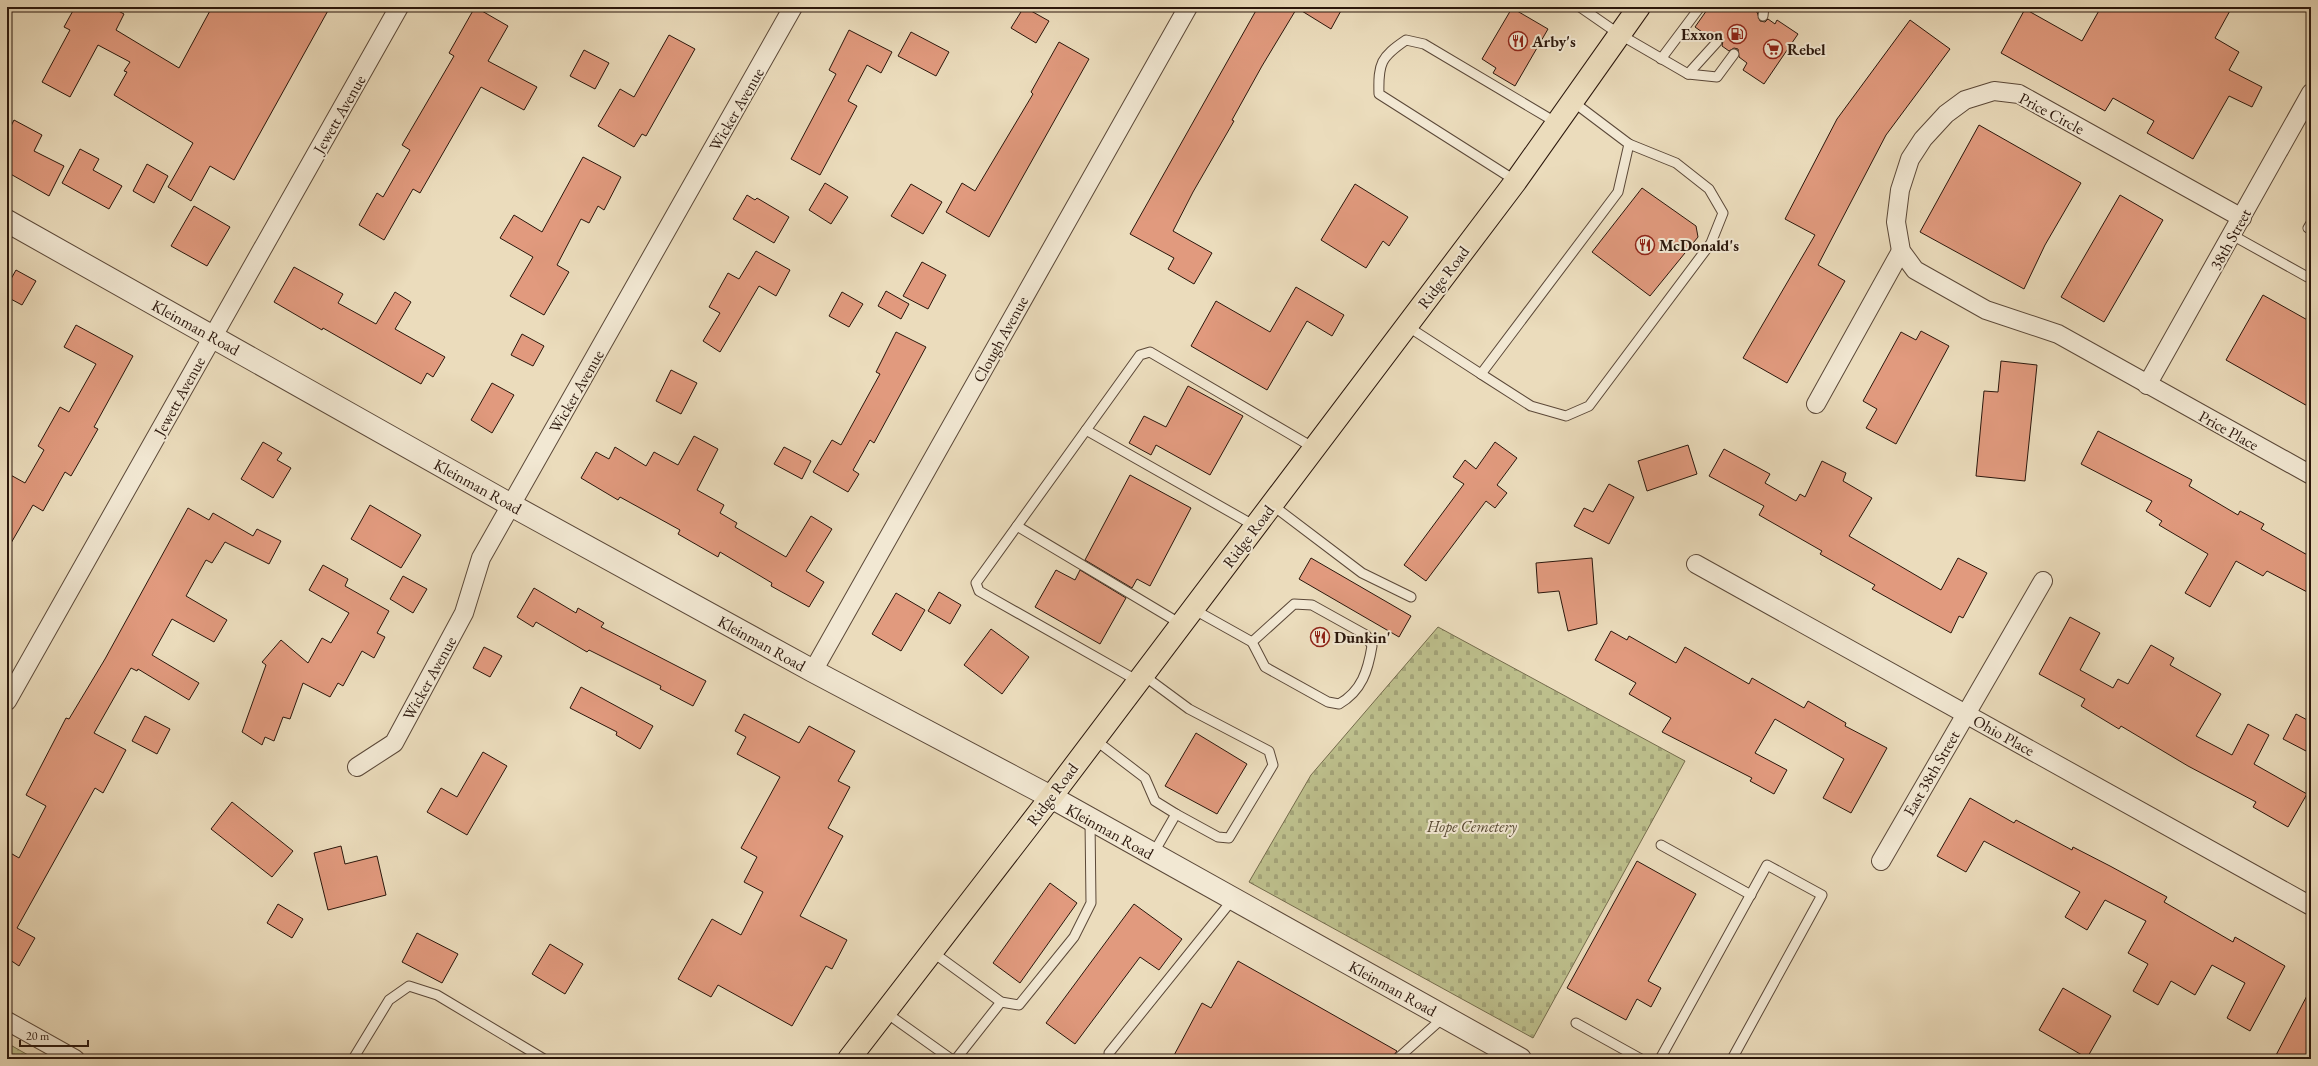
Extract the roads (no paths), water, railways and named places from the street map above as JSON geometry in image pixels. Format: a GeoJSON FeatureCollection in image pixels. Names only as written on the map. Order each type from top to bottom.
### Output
{"type":"FeatureCollection","features":[{"type":"Feature","properties":{"kind":"main road","name":"Ridge Road"},"geometry":{"type":"LineString","coordinates":[[849,1059],[1051,797],[1516,181],[1639,7]]}},
{"type":"Feature","properties":{"kind":"street","name":"Jewett Avenue"},"geometry":{"type":"LineString","coordinates":[[7,701],[399,7]]}},
{"type":"Feature","properties":{"kind":"street","name":"Wicker Avenue"},"geometry":{"type":"LineString","coordinates":[[357,767],[394,743],[464,613],[481,558],[794,7]]}},
{"type":"Feature","properties":{"kind":"street","name":"Clough Avenue"},"geometry":{"type":"LineString","coordinates":[[813,671],[1188,7]]}},
{"type":"Feature","properties":{"kind":"street","name":"Price Circle"},"geometry":{"type":"LineString","coordinates":[[2148,385],[2058,334],[1986,310],[1915,270],[1902,251],[1896,222],[1900,190],[1910,159],[1923,139],[1946,114],[1965,100],[1994,91],[2019,94],[2242,218]]}},
{"type":"Feature","properties":{"kind":"street","name":"38th Street"},"geometry":{"type":"LineString","coordinates":[[2148,385],[2310,99]]}},
{"type":"Feature","properties":{"kind":"street","name":"Kleinman Road"},"geometry":{"type":"LineString","coordinates":[[7,221],[511,505],[813,671],[1051,797],[1520,1059]]}},
{"type":"Feature","properties":{"kind":"street"},"geometry":{"type":"LineString","coordinates":[[1816,404],[1902,251]]}},
{"type":"Feature","properties":{"kind":"street","name":"Price Place"},"geometry":{"type":"LineString","coordinates":[[2148,385],[2311,475]]}},
{"type":"Feature","properties":{"kind":"street","name":"Ohio Place"},"geometry":{"type":"LineString","coordinates":[[1696,564],[2311,906]]}},
{"type":"Feature","properties":{"kind":"street","name":"East 38th Street"},"geometry":{"type":"LineString","coordinates":[[1881,862],[1965,713],[2043,581]]}},
{"type":"Feature","properties":{"kind":"street"},"geometry":{"type":"LineString","coordinates":[[7,1021],[75,1059]]}},
{"type":"Feature","properties":{"kind":"lane"},"geometry":{"type":"LineString","coordinates":[[1580,7],[1619,34],[1688,74],[1717,77],[1734,54]]}},
{"type":"Feature","properties":{"kind":"lane"},"geometry":{"type":"LineString","coordinates":[[1661,59],[1700,7]]}},
{"type":"Feature","properties":{"kind":"lane"},"geometry":{"type":"LineString","coordinates":[[1516,181],[1379,94],[1378,70],[1388,52],[1406,40],[1424,44],[1557,123]]}},
{"type":"Feature","properties":{"kind":"lane"},"geometry":{"type":"LineString","coordinates":[[1688,74],[1717,42]]}},
{"type":"Feature","properties":{"kind":"lane"},"geometry":{"type":"LineString","coordinates":[[1406,326],[1531,406],[1566,416],[1589,406],[1711,244],[1722,213],[1709,189],[1676,163],[1629,144],[1572,101]]}},
{"type":"Feature","properties":{"kind":"lane"},"geometry":{"type":"LineString","coordinates":[[1481,374],[1618,192],[1629,144]]}},
{"type":"Feature","properties":{"kind":"lane"},"geometry":{"type":"LineString","coordinates":[[2311,223],[2308,228],[2311,230]]}},
{"type":"Feature","properties":{"kind":"lane"},"geometry":{"type":"LineString","coordinates":[[2232,235],[2311,279]]}},
{"type":"Feature","properties":{"kind":"lane"},"geometry":{"type":"LineString","coordinates":[[1094,739],[1144,778],[1155,801],[1218,837],[1229,838],[1273,765],[1269,751],[1189,709],[1140,678],[978,592],[976,583],[1140,355],[1150,352],[1314,448]]}},
{"type":"Feature","properties":{"kind":"lane"},"geometry":{"type":"LineString","coordinates":[[1086,430],[1255,526]]}},
{"type":"Feature","properties":{"kind":"lane"},"geometry":{"type":"LineString","coordinates":[[1271,504],[1362,573],[1411,597]]}},
{"type":"Feature","properties":{"kind":"lane"},"geometry":{"type":"LineString","coordinates":[[1017,526],[1187,616],[1252,642],[1265,667],[1328,702],[1339,704],[1349,699],[1361,686],[1369,665],[1372,646],[1366,635],[1312,605],[1300,604],[1294,604],[1252,642]]}},
{"type":"Feature","properties":{"kind":"lane"},"geometry":{"type":"LineString","coordinates":[[1153,854],[1176,814]]}},
{"type":"Feature","properties":{"kind":"lane"},"geometry":{"type":"LineString","coordinates":[[931,952],[1001,1002],[1019,1005],[1074,937],[1092,903],[1090,819]]}},
{"type":"Feature","properties":{"kind":"lane"},"geometry":{"type":"LineString","coordinates":[[1661,845],[1751,894]]}},
{"type":"Feature","properties":{"kind":"lane"},"geometry":{"type":"LineString","coordinates":[[1660,1059],[1767,865],[1822,895],[1732,1059]]}},
{"type":"Feature","properties":{"kind":"lane"},"geometry":{"type":"LineString","coordinates":[[1109,1053],[1233,899]]}},
{"type":"Feature","properties":{"kind":"lane"},"geometry":{"type":"LineString","coordinates":[[353,1059],[389,1000],[409,986],[437,995],[544,1059]]}},
{"type":"Feature","properties":{"kind":"lane"},"geometry":{"type":"LineString","coordinates":[[956,1059],[1001,1002]]}},
{"type":"Feature","properties":{"kind":"lane"},"geometry":{"type":"LineString","coordinates":[[885,1012],[951,1059]]}},
{"type":"Feature","properties":{"kind":"lane"},"geometry":{"type":"LineString","coordinates":[[1397,1059],[1444,1017]]}},
{"type":"Feature","properties":{"kind":"lane"},"geometry":{"type":"LineString","coordinates":[[1576,1024],[1641,1059]]}},
{"type":"Feature","properties":{"kind":"place","name":"Exxon"},"geometry":{"type":"Point","coordinates":[1737,34]}},
{"type":"Feature","properties":{"kind":"place","name":"Arby's"},"geometry":{"type":"Point","coordinates":[1518,41]}},
{"type":"Feature","properties":{"kind":"place","name":"Rebel"},"geometry":{"type":"Point","coordinates":[1773,49]}},
{"type":"Feature","properties":{"kind":"place","name":"McDonald's"},"geometry":{"type":"Point","coordinates":[1645,245]}},
{"type":"Feature","properties":{"kind":"place","name":"Dunkin'"},"geometry":{"type":"Point","coordinates":[1320,637]}},
{"type":"Feature","properties":{"kind":"park label","name":"Hope Cemetery"},"geometry":{"type":"Point","coordinates":[1472,826]}}]}
